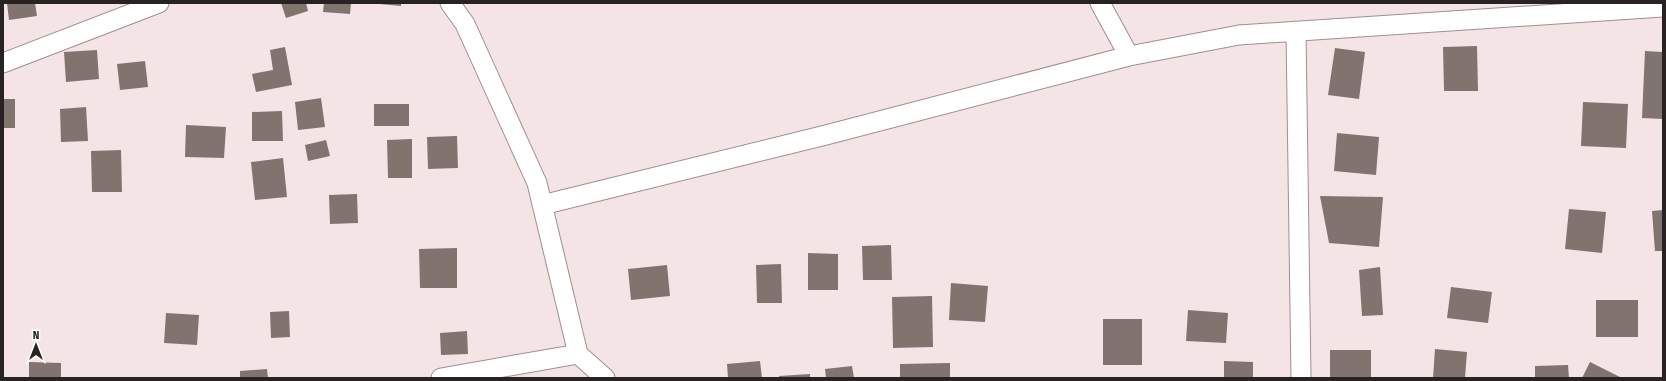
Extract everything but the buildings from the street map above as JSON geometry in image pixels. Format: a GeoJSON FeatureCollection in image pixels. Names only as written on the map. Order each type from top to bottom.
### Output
{"type":"FeatureCollection","features":[{"type":"Feature","properties":{"kind":"street"},"geometry":{"type":"LineString","coordinates":[[3,63],[159,3]]}},
{"type":"Feature","properties":{"kind":"street"},"geometry":{"type":"LineString","coordinates":[[450,3],[468,31],[537,183],[578,354],[605,378]]}},
{"type":"Feature","properties":{"kind":"street"},"geometry":{"type":"LineString","coordinates":[[1100,3],[1130,56]]}},
{"type":"Feature","properties":{"kind":"street"},"geometry":{"type":"LineString","coordinates":[[542,206],[826,135],[1130,56],[1238,35],[1663,7]]}},
{"type":"Feature","properties":{"kind":"street"},"geometry":{"type":"LineString","coordinates":[[1296,32],[1301,378]]}},
{"type":"Feature","properties":{"kind":"street"},"geometry":{"type":"LineString","coordinates":[[441,378],[578,354]]}}]}
